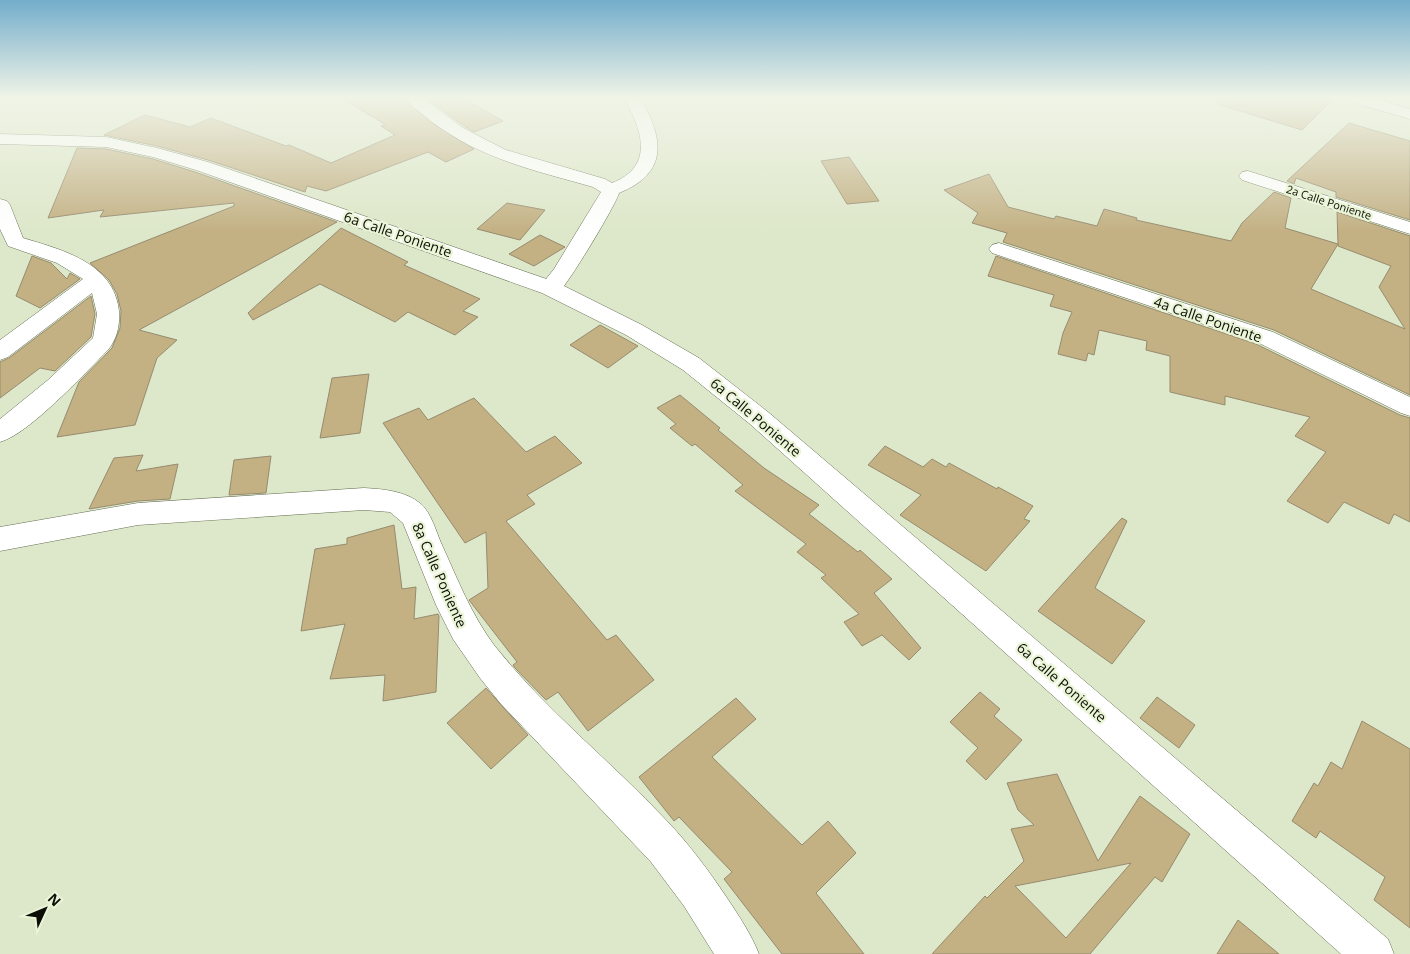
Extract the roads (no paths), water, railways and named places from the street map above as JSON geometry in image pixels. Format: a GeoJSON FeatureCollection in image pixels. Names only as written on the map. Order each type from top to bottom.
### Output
{"type":"FeatureCollection","features":[{"type":"Feature","properties":{"kind":"street","name":"6a Calle Poniente"},"geometry":{"type":"LineString","coordinates":[[108,143],[157,153],[243,180],[550,288],[634,330],[691,364],[752,412],[1373,954]]}},
{"type":"Feature","properties":{"kind":"street"},"geometry":{"type":"LineString","coordinates":[[476,143],[484,148],[513,158],[599,183],[610,190]]}},
{"type":"Feature","properties":{"kind":"street"},"geometry":{"type":"LineString","coordinates":[[610,190],[630,183],[639,176],[648,161],[651,143]]}},
{"type":"Feature","properties":{"kind":"street","name":"2a Calle Poniente"},"geometry":{"type":"LineString","coordinates":[[1248,176],[1410,228]]}},
{"type":"Feature","properties":{"kind":"street"},"geometry":{"type":"LineString","coordinates":[[550,288],[564,272],[610,195],[610,190]]}},
{"type":"Feature","properties":{"kind":"street"},"geometry":{"type":"LineString","coordinates":[[0,433],[64,382],[103,340],[108,320],[107,303],[96,280],[76,265],[59,256],[8,245],[1,207]]}},
{"type":"Feature","properties":{"kind":"street","name":"4a Calle Poniente"},"geometry":{"type":"LineString","coordinates":[[999,249],[1265,338],[1410,406]]}},
{"type":"Feature","properties":{"kind":"street"},"geometry":{"type":"LineString","coordinates":[[0,352],[96,280]]}},
{"type":"Feature","properties":{"kind":"street","name":"8a Calle Poniente"},"geometry":{"type":"LineString","coordinates":[[0,539],[138,514],[364,499],[386,500],[400,504],[412,513],[435,562],[451,604],[463,628],[481,654],[578,762],[653,834],[688,877],[738,954]]}}]}
